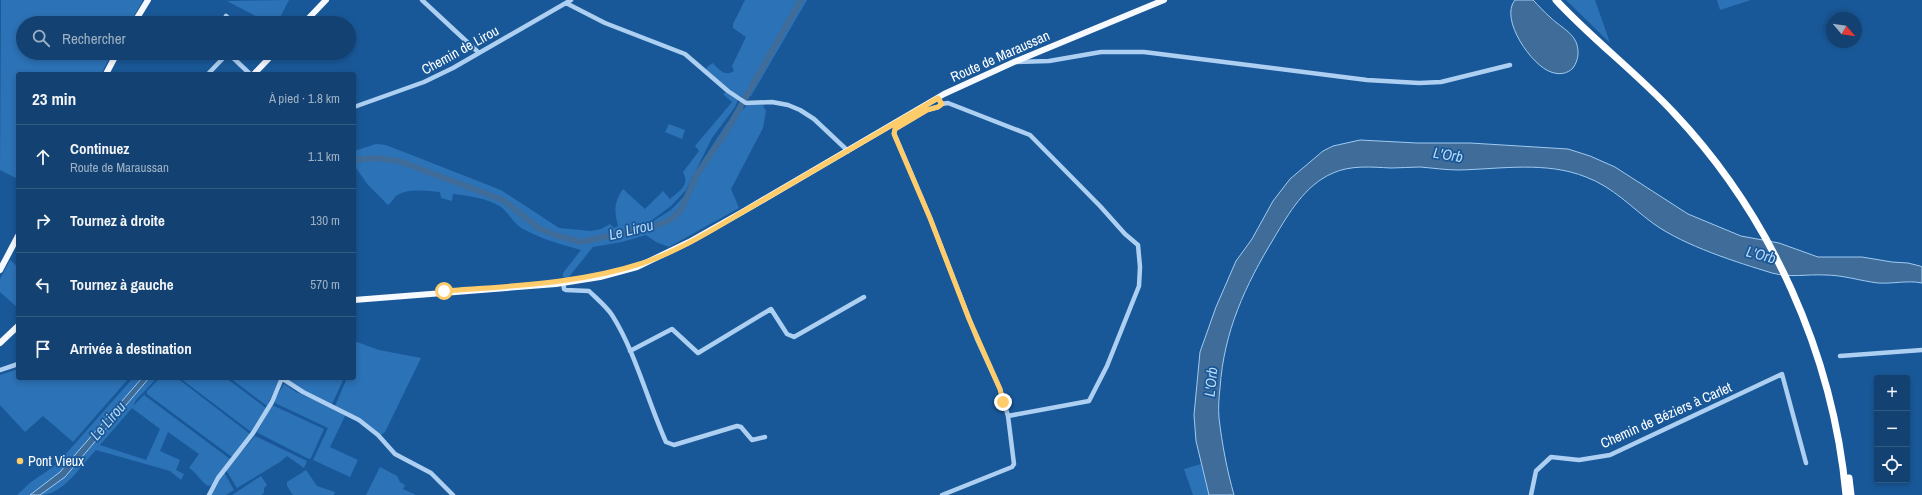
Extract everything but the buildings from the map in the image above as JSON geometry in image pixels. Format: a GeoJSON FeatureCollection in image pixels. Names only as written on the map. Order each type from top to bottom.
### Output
{"type":"FeatureCollection","features":[{"type":"Feature","properties":{"kind":"highway"},"geometry":{"type":"LineString","coordinates":[[1556,0],[1597,41],[1646,85],[1690,131],[1722,170],[1760,225]]}},
{"type":"Feature","properties":{"kind":"highway"},"geometry":{"type":"LineString","coordinates":[[1562,0],[1582,21],[1659,91],[1686,120],[1725,167],[1760,225],[1816,337],[1832,388],[1843,435],[1851,495]]}},
{"type":"Feature","properties":{"kind":"highway"},"geometry":{"type":"LineString","coordinates":[[1794,291],[1828,390],[1840,447],[1846,495]]}},
{"type":"Feature","properties":{"kind":"main road"},"geometry":{"type":"LineString","coordinates":[[138,16],[148,0]]}},
{"type":"Feature","properties":{"kind":"main road","name":"Route de Maraussan"},"geometry":{"type":"LineString","coordinates":[[356,299],[563,282],[643,263],[689,242],[938,98],[1014,62],[1164,0]]}},
{"type":"Feature","properties":{"kind":"main road"},"geometry":{"type":"LineString","coordinates":[[311,16],[325,1]]}},
{"type":"Feature","properties":{"kind":"main road"},"geometry":{"type":"LineString","coordinates":[[107,72],[113,60]]}},
{"type":"Feature","properties":{"kind":"main road"},"geometry":{"type":"LineString","coordinates":[[256,72],[267,60]]}},
{"type":"Feature","properties":{"kind":"main road"},"geometry":{"type":"LineString","coordinates":[[0,270],[16,241]]}},
{"type":"Feature","properties":{"kind":"main road"},"geometry":{"type":"LineString","coordinates":[[0,343],[16,328]]}},
{"type":"Feature","properties":{"kind":"street"},"geometry":{"type":"LineString","coordinates":[[422,0],[428,2],[479,53]]}},
{"type":"Feature","properties":{"kind":"street","name":"Chemin de Lirou"},"geometry":{"type":"LineString","coordinates":[[356,106],[424,82],[479,53],[571,0]]}},
{"type":"Feature","properties":{"kind":"street"},"geometry":{"type":"LineString","coordinates":[[566,4],[605,23],[685,54],[746,103],[772,102],[800,110],[814,119],[848,151]]}},
{"type":"Feature","properties":{"kind":"street"},"geometry":{"type":"LineString","coordinates":[[1014,62],[1049,61],[1101,52],[1144,52],[1367,80],[1419,83],[1446,80],[1510,65]]}},
{"type":"Feature","properties":{"kind":"street"},"geometry":{"type":"LineString","coordinates":[[210,72],[221,60]]}},
{"type":"Feature","properties":{"kind":"street"},"geometry":{"type":"LineString","coordinates":[[235,60],[248,72]]}},
{"type":"Feature","properties":{"kind":"street"},"geometry":{"type":"LineString","coordinates":[[938,98],[942,104]]}},
{"type":"Feature","properties":{"kind":"street"},"geometry":{"type":"LineString","coordinates":[[942,495],[1012,468],[1014,464],[1008,416],[1000,389],[974,332],[930,218],[894,134],[895,129],[927,110],[938,107],[942,104],[948,103],[1030,135],[1100,206],[1125,234],[1138,245],[1140,267],[1139,286],[1107,366],[1089,401],[1008,416]]}},
{"type":"Feature","properties":{"kind":"street"},"geometry":{"type":"LineString","coordinates":[[563,282],[566,290],[589,291],[611,314],[630,351],[652,411],[666,442],[669,444],[674,444],[737,426],[741,427],[752,440],[765,437]]}},
{"type":"Feature","properties":{"kind":"street"},"geometry":{"type":"LineString","coordinates":[[630,351],[672,329],[698,353],[771,309],[787,334],[794,337],[864,297]]}},
{"type":"Feature","properties":{"kind":"street"},"geometry":{"type":"LineString","coordinates":[[1840,356],[1922,350]]}},
{"type":"Feature","properties":{"kind":"street"},"geometry":{"type":"LineString","coordinates":[[0,370],[16,365]]}},
{"type":"Feature","properties":{"kind":"street","name":"Chemin de Béziers à Carlet"},"geometry":{"type":"LineString","coordinates":[[1531,495],[1536,471],[1551,457],[1579,460],[1610,455],[1782,374],[1806,463]]}},
{"type":"Feature","properties":{"kind":"street"},"geometry":{"type":"LineString","coordinates":[[209,495],[218,478],[253,434],[272,402],[281,380]]}},
{"type":"Feature","properties":{"kind":"street"},"geometry":{"type":"LineString","coordinates":[[285,380],[303,392],[359,420],[378,435],[394,454],[431,473],[454,495]]}},
{"type":"Feature","properties":{"kind":"shaded area"},"geometry":{"type":"Polygon","coordinates":[[[1,0],[143,0],[134,16],[16,16],[16,60],[108,60],[102,72],[16,72],[16,178],[0,170],[1,0]]]}},
{"type":"Feature","properties":{"kind":"shaded area"},"geometry":{"type":"Polygon","coordinates":[[[289,0],[281,16],[256,16],[227,1],[289,0]]]}},
{"type":"Feature","properties":{"kind":"shaded area"},"geometry":{"type":"Polygon","coordinates":[[[745,0],[799,0],[745,95],[742,97],[733,92],[706,69],[713,63],[722,72],[731,73],[734,71],[732,66],[746,37],[733,28],[733,24],[745,0]]]}},
{"type":"Feature","properties":{"kind":"shaded area"},"geometry":{"type":"Polygon","coordinates":[[[803,0],[807,0],[751,96],[748,96],[803,0]]]}},
{"type":"Feature","properties":{"kind":"shaded area"},"geometry":{"type":"Polygon","coordinates":[[[1566,0],[1595,0],[1610,43],[1566,0]]]}},
{"type":"Feature","properties":{"kind":"shaded area"},"geometry":{"type":"Polygon","coordinates":[[[1717,0],[1751,0],[1720,10],[1717,0]]]}},
{"type":"Feature","properties":{"kind":"shaded area"},"geometry":{"type":"Polygon","coordinates":[[[727,92],[738,100],[735,107],[712,138],[686,190],[671,206],[641,227],[583,241],[639,230],[671,210],[693,187],[705,157],[727,123],[749,104],[762,103],[766,111],[763,128],[731,189],[739,208],[669,247],[656,242],[646,235],[622,242],[593,247],[568,278],[563,277],[563,273],[581,250],[552,242],[521,228],[501,207],[496,204],[478,198],[453,194],[452,201],[441,198],[440,192],[418,191],[401,193],[388,205],[368,185],[356,168],[356,150],[376,144],[386,145],[501,190],[559,228],[591,231],[601,229],[610,224],[614,228],[618,226],[615,211],[616,202],[623,189],[645,209],[663,191],[670,199],[683,187],[685,184],[685,177],[683,172],[699,151],[695,146],[732,102],[723,94],[727,92]]]}},
{"type":"Feature","properties":{"kind":"shaded area"},"geometry":{"type":"Polygon","coordinates":[[[669,124],[685,130],[682,139],[665,132],[669,124]]]}},
{"type":"Feature","properties":{"kind":"shaded area"},"geometry":{"type":"Polygon","coordinates":[[[10,260],[16,265],[16,306],[0,292],[0,279],[10,260]]]}},
{"type":"Feature","properties":{"kind":"shaded area"},"geometry":{"type":"Polygon","coordinates":[[[356,342],[379,350],[421,358],[385,432],[381,435],[360,419],[335,406],[346,380],[356,380],[356,342]]]}},
{"type":"Feature","properties":{"kind":"shaded area"},"geometry":{"type":"Polygon","coordinates":[[[16,370],[16,380],[127,380],[73,442],[43,416],[25,432],[0,405],[0,375],[16,370]]]}},
{"type":"Feature","properties":{"kind":"shaded area"},"geometry":{"type":"Polygon","coordinates":[[[131,380],[140,380],[60,472],[30,495],[17,495],[31,482],[56,465],[131,380]]]}},
{"type":"Feature","properties":{"kind":"shaded area"},"geometry":{"type":"Polygon","coordinates":[[[147,380],[155,380],[136,400],[133,406],[144,395],[230,459],[212,485],[208,486],[189,468],[199,454],[168,432],[160,451],[180,460],[176,470],[184,474],[181,480],[170,471],[96,450],[64,485],[49,494],[40,495],[65,477],[147,380]],[[132,408],[100,445],[146,460],[160,429],[132,408]]]}},
{"type":"Feature","properties":{"kind":"shaded area"},"geometry":{"type":"Polygon","coordinates":[[[158,380],[180,380],[250,434],[232,457],[147,394],[147,391],[158,380]]]}},
{"type":"Feature","properties":{"kind":"shaded area"},"geometry":{"type":"Polygon","coordinates":[[[183,380],[229,380],[266,408],[251,432],[183,380]]]}},
{"type":"Feature","properties":{"kind":"shaded area"},"geometry":{"type":"Polygon","coordinates":[[[233,380],[279,380],[267,406],[233,380]]]}},
{"type":"Feature","properties":{"kind":"shaded area"},"geometry":{"type":"Polygon","coordinates":[[[287,380],[343,380],[332,404],[313,396],[287,380]]]}},
{"type":"Feature","properties":{"kind":"shaded area"},"geometry":{"type":"Polygon","coordinates":[[[284,384],[296,392],[346,414],[330,447],[358,460],[350,477],[313,460],[328,428],[275,403],[275,399],[284,384]]]}},
{"type":"Feature","properties":{"kind":"shaded area"},"geometry":{"type":"Polygon","coordinates":[[[272,405],[324,429],[311,458],[309,459],[257,432],[272,405]]]}},
{"type":"Feature","properties":{"kind":"shaded area"},"geometry":{"type":"Polygon","coordinates":[[[255,436],[307,461],[304,468],[287,456],[280,462],[237,488],[226,470],[255,436]]]}},
{"type":"Feature","properties":{"kind":"shaded area"},"geometry":{"type":"Polygon","coordinates":[[[1201,464],[1209,495],[1193,495],[1184,469],[1201,464]]]}},
{"type":"Feature","properties":{"kind":"shaded area"},"geometry":{"type":"Polygon","coordinates":[[[380,467],[397,476],[400,482],[405,485],[403,489],[416,495],[366,495],[380,467]]]}},
{"type":"Feature","properties":{"kind":"shaded area"},"geometry":{"type":"Polygon","coordinates":[[[306,470],[317,486],[335,492],[334,495],[293,495],[287,486],[287,482],[306,470]]]}},
{"type":"Feature","properties":{"kind":"shaded area"},"geometry":{"type":"Polygon","coordinates":[[[224,472],[234,490],[226,495],[209,495],[224,472]]]}},
{"type":"Feature","properties":{"kind":"shaded area"},"geometry":{"type":"Polygon","coordinates":[[[261,476],[267,485],[264,488],[264,493],[261,495],[232,495],[261,476]]]}},
{"type":"Feature","properties":{"kind":"water"},"geometry":{"type":"Polygon","coordinates":[[[1515,0],[1533,0],[1573,37],[1578,47],[1578,56],[1575,65],[1571,70],[1563,73],[1551,72],[1543,68],[1527,52],[1514,30],[1511,18],[1511,8],[1515,0]]]}},
{"type":"Feature","properties":{"kind":"water","name":"L'Orb"},"geometry":{"type":"Polygon","coordinates":[[[1360,140],[1417,143],[1470,143],[1568,149],[1590,156],[1615,167],[1688,214],[1741,236],[1779,243],[1818,257],[1862,257],[1920,266],[1922,267],[1922,283],[1878,283],[1832,275],[1785,275],[1758,269],[1711,253],[1666,232],[1605,186],[1571,172],[1539,167],[1459,170],[1420,167],[1369,167],[1340,170],[1323,178],[1306,192],[1280,229],[1245,292],[1231,328],[1226,347],[1219,396],[1219,418],[1223,447],[1234,495],[1209,495],[1196,441],[1194,415],[1200,352],[1216,307],[1236,261],[1252,239],[1273,201],[1290,179],[1323,151],[1333,146],[1360,140]]]}},
{"type":"Feature","properties":{"kind":"water"},"geometry":{"type":"Polygon","coordinates":[[[140,380],[147,380],[65,477],[40,495],[30,495],[60,472],[140,380]]]}},
{"type":"Feature","properties":{"kind":"waterway","name":"Le Lirou"},"geometry":{"type":"LineString","coordinates":[[356,160],[374,158],[399,161],[503,200],[540,229],[558,236],[581,242],[655,226],[670,220],[681,210],[697,174],[726,132],[801,0]]}},
{"type":"Feature","properties":{"kind":"place","name":"Pont Vieux"},"geometry":{"type":"Point","coordinates":[20,461]}},
{"type":"Feature","properties":{"kind":"route"},"geometry":{"type":"LineString","coordinates":[[444,291],[563,281],[606,273],[643,263],[689,242],[938,98],[942,104],[938,107],[927,110],[895,129],[894,134],[930,218],[977,339],[1000,389],[1003,402]]}}]}
